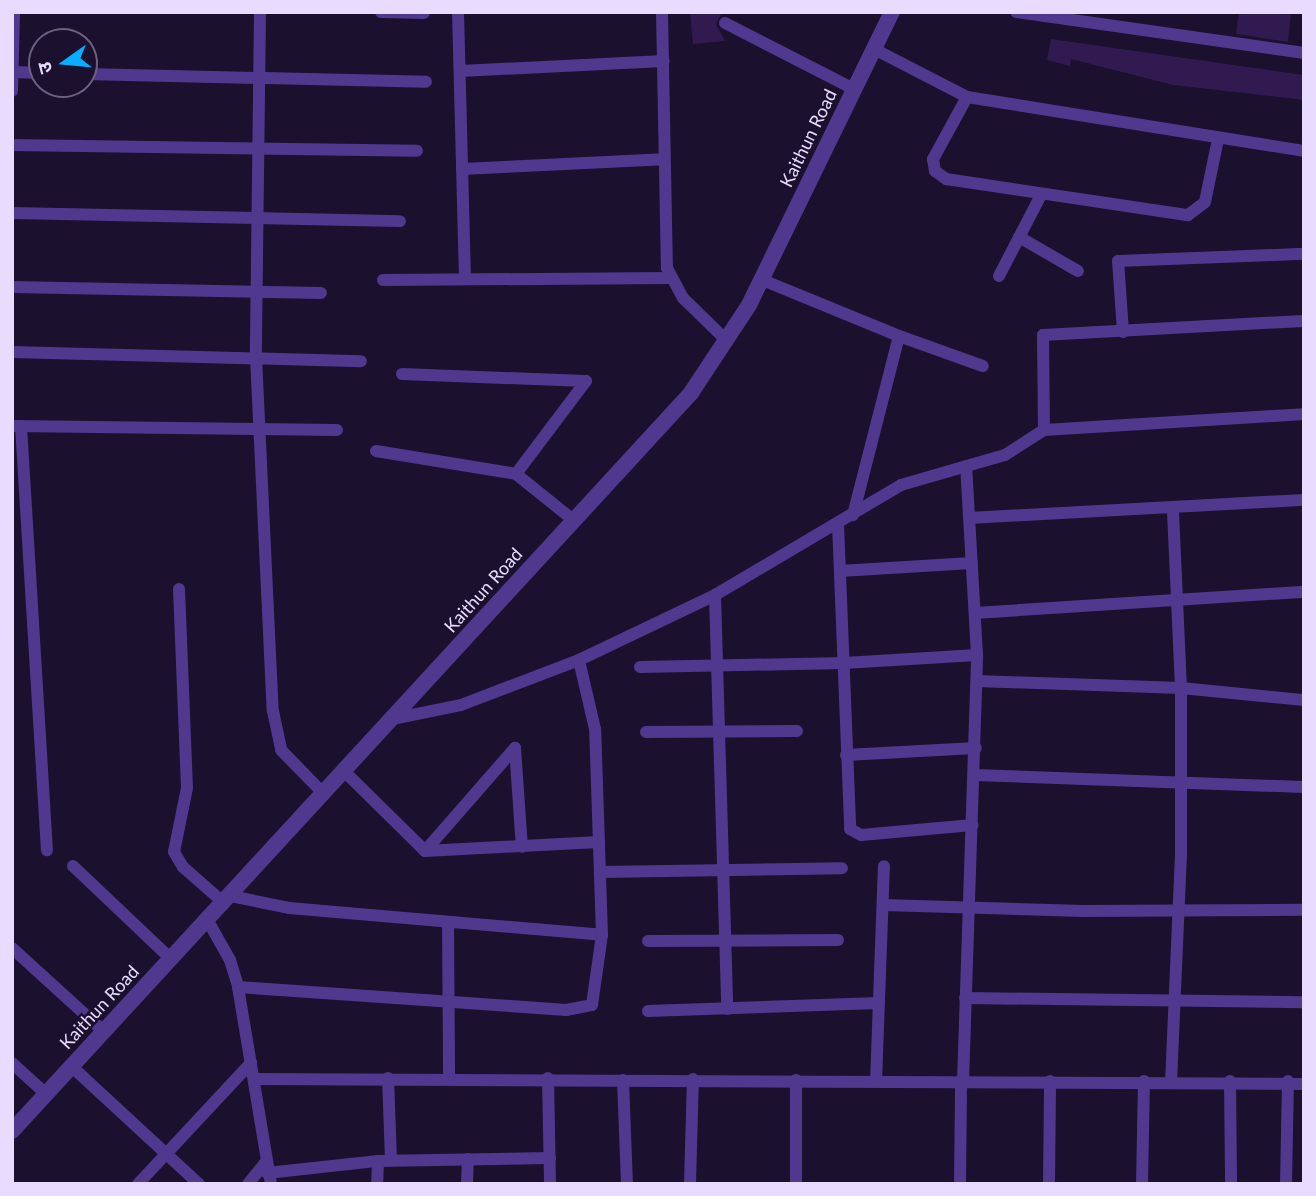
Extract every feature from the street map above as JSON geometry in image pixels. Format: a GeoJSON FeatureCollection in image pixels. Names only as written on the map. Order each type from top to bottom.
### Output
{"type":"FeatureCollection","features":[{"type":"Feature","properties":{"kind":"street"},"geometry":{"type":"LineString","coordinates":[[12,91],[14,12]]}},
{"type":"Feature","properties":{"kind":"street"},"geometry":{"type":"LineString","coordinates":[[260,12],[256,357],[275,730],[288,759],[324,794]]}},
{"type":"Feature","properties":{"kind":"street"},"geometry":{"type":"LineString","coordinates":[[381,12],[424,13]]}},
{"type":"Feature","properties":{"kind":"street"},"geometry":{"type":"LineString","coordinates":[[458,12],[465,279]]}},
{"type":"Feature","properties":{"kind":"street"},"geometry":{"type":"LineString","coordinates":[[662,12],[663,159],[669,278],[682,298],[727,341]]}},
{"type":"Feature","properties":{"kind":"street","name":"Kaithun Road"},"geometry":{"type":"LineString","coordinates":[[12,1130],[102,1030],[208,921],[572,519],[691,393],[727,341],[760,279],[892,12]]}},
{"type":"Feature","properties":{"kind":"street"},"geometry":{"type":"LineString","coordinates":[[1016,12],[1304,53]]}},
{"type":"Feature","properties":{"kind":"street"},"geometry":{"type":"LineString","coordinates":[[725,23],[853,89]]}},
{"type":"Feature","properties":{"kind":"street"},"geometry":{"type":"LineString","coordinates":[[874,49],[967,97],[1304,151]]}},
{"type":"Feature","properties":{"kind":"street"},"geometry":{"type":"LineString","coordinates":[[460,71],[664,61]]}},
{"type":"Feature","properties":{"kind":"street"},"geometry":{"type":"LineString","coordinates":[[98,74],[426,82]]}},
{"type":"Feature","properties":{"kind":"street"},"geometry":{"type":"LineString","coordinates":[[967,97],[937,148],[935,171],[946,179],[1180,215],[1193,213],[1205,202],[1218,139]]}},
{"type":"Feature","properties":{"kind":"street"},"geometry":{"type":"LineString","coordinates":[[12,145],[417,151]]}},
{"type":"Feature","properties":{"kind":"street"},"geometry":{"type":"LineString","coordinates":[[462,169],[663,159]]}},
{"type":"Feature","properties":{"kind":"street"},"geometry":{"type":"LineString","coordinates":[[999,276],[1041,195]]}},
{"type":"Feature","properties":{"kind":"street"},"geometry":{"type":"LineString","coordinates":[[12,213],[400,221]]}},
{"type":"Feature","properties":{"kind":"street"},"geometry":{"type":"LineString","coordinates":[[1019,237],[1079,271]]}},
{"type":"Feature","properties":{"kind":"street"},"geometry":{"type":"LineString","coordinates":[[1123,331],[1118,261],[1304,254]]}},
{"type":"Feature","properties":{"kind":"street"},"geometry":{"type":"LineString","coordinates":[[383,280],[669,278]]}},
{"type":"Feature","properties":{"kind":"street"},"geometry":{"type":"LineString","coordinates":[[760,279],[899,336],[983,366]]}},
{"type":"Feature","properties":{"kind":"street"},"geometry":{"type":"LineString","coordinates":[[12,287],[321,293]]}},
{"type":"Feature","properties":{"kind":"street"},"geometry":{"type":"LineString","coordinates":[[1044,430],[1043,335],[1304,321]]}},
{"type":"Feature","properties":{"kind":"street"},"geometry":{"type":"LineString","coordinates":[[853,515],[899,336]]}},
{"type":"Feature","properties":{"kind":"street"},"geometry":{"type":"LineString","coordinates":[[12,352],[360,361]]}},
{"type":"Feature","properties":{"kind":"street"},"geometry":{"type":"LineString","coordinates":[[402,374],[586,381],[516,474]]}},
{"type":"Feature","properties":{"kind":"street"},"geometry":{"type":"LineString","coordinates":[[392,719],[461,705],[579,660],[715,595],[901,485],[1005,455],[1044,430],[1304,414]]}},
{"type":"Feature","properties":{"kind":"street"},"geometry":{"type":"LineString","coordinates":[[47,850],[17,426],[337,430]]}},
{"type":"Feature","properties":{"kind":"street"},"geometry":{"type":"LineString","coordinates":[[376,451],[516,474],[572,519]]}},
{"type":"Feature","properties":{"kind":"street"},"geometry":{"type":"LineString","coordinates":[[960,1184],[977,681],[966,466]]}},
{"type":"Feature","properties":{"kind":"street"},"geometry":{"type":"LineString","coordinates":[[969,518],[1304,500]]}},
{"type":"Feature","properties":{"kind":"street"},"geometry":{"type":"LineString","coordinates":[[1171,1083],[1180,910],[1181,688],[1173,509]]}},
{"type":"Feature","properties":{"kind":"street"},"geometry":{"type":"LineString","coordinates":[[838,524],[844,663],[846,814],[854,832],[973,825]]}},
{"type":"Feature","properties":{"kind":"street"},"geometry":{"type":"LineString","coordinates":[[840,571],[972,563]]}},
{"type":"Feature","properties":{"kind":"street"},"geometry":{"type":"LineString","coordinates":[[179,589],[187,788],[174,852],[183,867],[227,899],[289,908],[602,935]]}},
{"type":"Feature","properties":{"kind":"street"},"geometry":{"type":"LineString","coordinates":[[975,613],[1177,598],[1304,592]]}},
{"type":"Feature","properties":{"kind":"street"},"geometry":{"type":"LineString","coordinates":[[715,595],[727,1009]]}},
{"type":"Feature","properties":{"kind":"street"},"geometry":{"type":"LineString","coordinates":[[640,667],[844,663],[977,654]]}},
{"type":"Feature","properties":{"kind":"street"},"geometry":{"type":"LineString","coordinates":[[238,987],[566,1010],[588,1007],[597,994],[602,935],[595,729],[579,660]]}},
{"type":"Feature","properties":{"kind":"street"},"geometry":{"type":"LineString","coordinates":[[977,681],[1181,688],[1304,700]]}},
{"type":"Feature","properties":{"kind":"street"},"geometry":{"type":"LineString","coordinates":[[646,732],[797,730]]}},
{"type":"Feature","properties":{"kind":"street"},"geometry":{"type":"LineString","coordinates":[[425,851],[515,748],[522,847]]}},
{"type":"Feature","properties":{"kind":"street"},"geometry":{"type":"LineString","coordinates":[[846,755],[976,748]]}},
{"type":"Feature","properties":{"kind":"street"},"geometry":{"type":"LineString","coordinates":[[345,772],[425,851],[599,842]]}},
{"type":"Feature","properties":{"kind":"street"},"geometry":{"type":"LineString","coordinates":[[975,775],[1304,787]]}},
{"type":"Feature","properties":{"kind":"street"},"geometry":{"type":"LineString","coordinates":[[73,866],[171,959]]}},
{"type":"Feature","properties":{"kind":"street"},"geometry":{"type":"LineString","coordinates":[[876,1082],[884,866]]}},
{"type":"Feature","properties":{"kind":"street"},"geometry":{"type":"LineString","coordinates":[[600,873],[842,868]]}},
{"type":"Feature","properties":{"kind":"street"},"geometry":{"type":"LineString","coordinates":[[883,905],[1304,910]]}},
{"type":"Feature","properties":{"kind":"street"},"geometry":{"type":"LineString","coordinates":[[208,921],[230,960],[238,987],[255,1079],[268,1173]]}},
{"type":"Feature","properties":{"kind":"street"},"geometry":{"type":"LineString","coordinates":[[448,922],[449,1077]]}},
{"type":"Feature","properties":{"kind":"street"},"geometry":{"type":"LineString","coordinates":[[648,941],[838,940]]}},
{"type":"Feature","properties":{"kind":"street"},"geometry":{"type":"LineString","coordinates":[[12,948],[102,1030]]}},
{"type":"Feature","properties":{"kind":"street"},"geometry":{"type":"LineString","coordinates":[[965,998],[1176,997],[1304,1002]]}},
{"type":"Feature","properties":{"kind":"street"},"geometry":{"type":"LineString","coordinates":[[648,1011],[879,1003]]}},
{"type":"Feature","properties":{"kind":"street"},"geometry":{"type":"LineString","coordinates":[[12,1063],[45,1093]]}},
{"type":"Feature","properties":{"kind":"street"},"geometry":{"type":"LineString","coordinates":[[138,1184],[251,1063]]}},
{"type":"Feature","properties":{"kind":"street"},"geometry":{"type":"LineString","coordinates":[[70,1065],[199,1184]]}},
{"type":"Feature","properties":{"kind":"street"},"geometry":{"type":"LineString","coordinates":[[255,1079],[449,1077],[876,1082],[1288,1081],[1304,1084]]}},
{"type":"Feature","properties":{"kind":"street"},"geometry":{"type":"LineString","coordinates":[[377,1184],[384,1161],[388,1078]]}},
{"type":"Feature","properties":{"kind":"street"},"geometry":{"type":"LineString","coordinates":[[548,1078],[550,1184]]}},
{"type":"Feature","properties":{"kind":"street"},"geometry":{"type":"LineString","coordinates":[[690,1184],[694,1079]]}},
{"type":"Feature","properties":{"kind":"street"},"geometry":{"type":"LineString","coordinates":[[623,1080],[627,1184]]}},
{"type":"Feature","properties":{"kind":"street"},"geometry":{"type":"LineString","coordinates":[[796,1080],[796,1184]]}},
{"type":"Feature","properties":{"kind":"street"},"geometry":{"type":"LineString","coordinates":[[1049,1184],[1050,1081]]}},
{"type":"Feature","properties":{"kind":"street"},"geometry":{"type":"LineString","coordinates":[[1142,1184],[1143,1081]]}},
{"type":"Feature","properties":{"kind":"street"},"geometry":{"type":"LineString","coordinates":[[1230,1081],[1231,1184]]}},
{"type":"Feature","properties":{"kind":"street"},"geometry":{"type":"LineString","coordinates":[[1286,1184],[1288,1081]]}},
{"type":"Feature","properties":{"kind":"street"},"geometry":{"type":"LineString","coordinates":[[248,1184],[268,1173],[384,1161],[550,1158]]}},
{"type":"Feature","properties":{"kind":"street"},"geometry":{"type":"LineString","coordinates":[[467,1184],[468,1160]]}},
{"type":"Feature","properties":{"kind":"building"},"geometry":{"type":"Polygon","coordinates":[[[690,12],[722,12],[716,24],[725,41],[693,44],[690,12]]]}},
{"type":"Feature","properties":{"kind":"building"},"geometry":{"type":"Polygon","coordinates":[[[1239,12],[1291,12],[1288,42],[1236,34],[1239,12]]]}},
{"type":"Feature","properties":{"kind":"building"},"geometry":{"type":"Polygon","coordinates":[[[1051,39],[1304,75],[1304,100],[1173,85],[1071,59],[1070,66],[1047,60],[1051,39]]]}}]}
